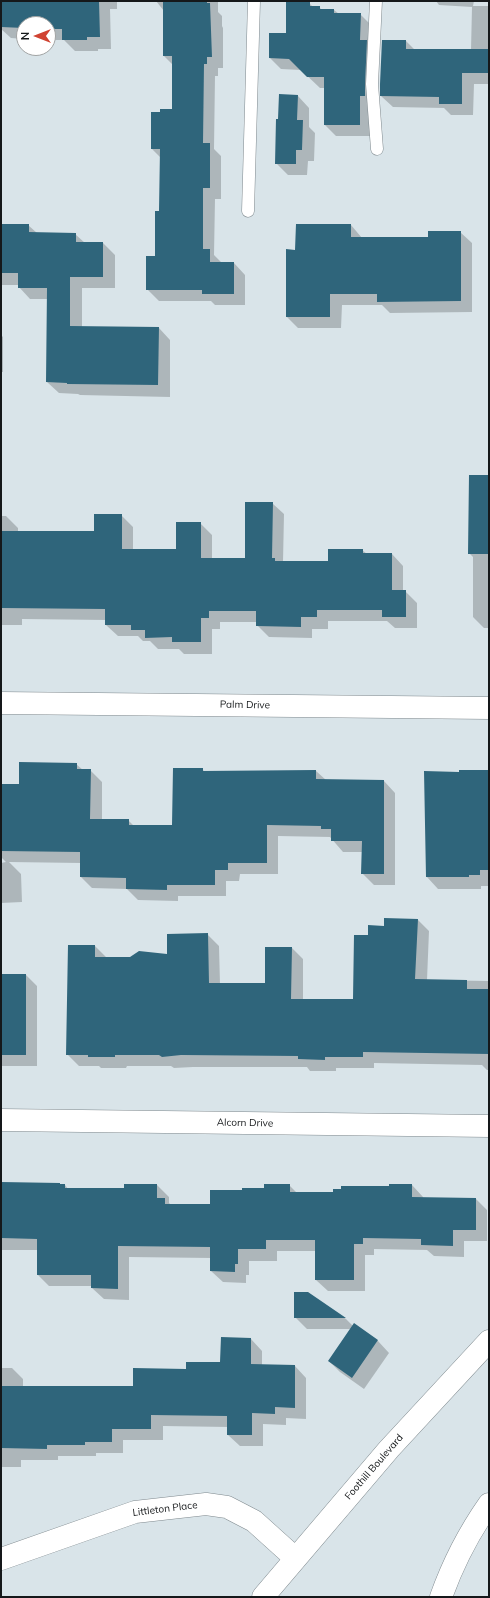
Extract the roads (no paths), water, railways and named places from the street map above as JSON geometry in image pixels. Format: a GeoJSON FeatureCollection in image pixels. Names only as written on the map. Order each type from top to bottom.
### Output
{"type":"FeatureCollection","features":[{"type":"Feature","properties":{"kind":"street","name":"Palm Drive"},"geometry":{"type":"LineString","coordinates":[[1,703],[489,708]]}},
{"type":"Feature","properties":{"kind":"street","name":"Alcorn Drive"},"geometry":{"type":"LineString","coordinates":[[1,1120],[489,1126]]}},
{"type":"Feature","properties":{"kind":"street","name":"Foothill Boulevard"},"geometry":{"type":"LineString","coordinates":[[263,1597],[389,1449],[489,1341]]}},
{"type":"Feature","properties":{"kind":"street","name":"Littleton Place"},"geometry":{"type":"LineString","coordinates":[[1,1559],[135,1512],[206,1504],[226,1507],[254,1521],[295,1558]]}},
{"type":"Feature","properties":{"kind":"street"},"geometry":{"type":"LineString","coordinates":[[441,1597],[478,1520],[489,1504]]}},
{"type":"Feature","properties":{"kind":"lane"},"geometry":{"type":"LineString","coordinates":[[248,211],[254,1]]}},
{"type":"Feature","properties":{"kind":"lane"},"geometry":{"type":"LineString","coordinates":[[376,1],[372,84],[378,149]]}}]}
